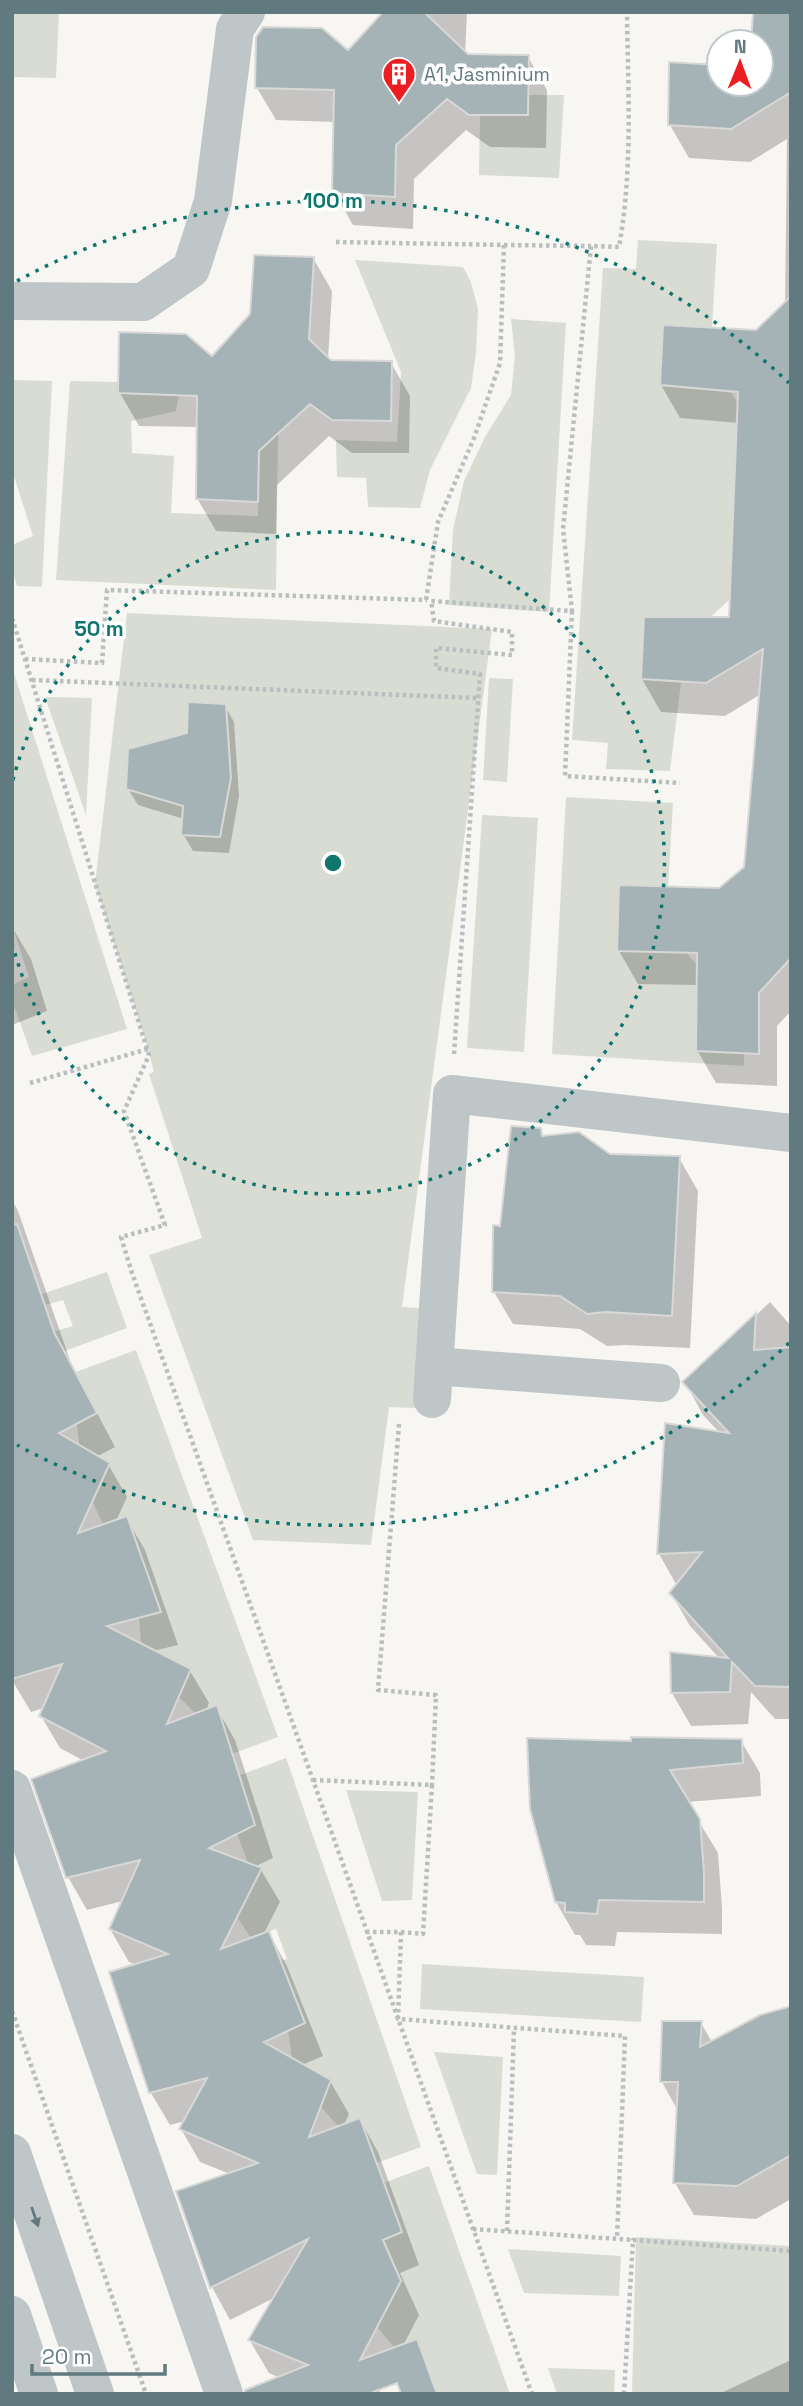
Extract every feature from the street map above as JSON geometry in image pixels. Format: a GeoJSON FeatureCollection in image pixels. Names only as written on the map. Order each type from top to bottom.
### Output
{"type":"FeatureCollection","features":[{"type":"Feature","properties":{"kind":"street"},"geometry":{"type":"LineString","coordinates":[[12,301],[142,302],[191,268],[213,201],[235,29],[246,12]]}},
{"type":"Feature","properties":{"kind":"street"},"geometry":{"type":"LineString","coordinates":[[661,1383],[433,1382],[452,1094],[791,1133]]}},
{"type":"Feature","properties":{"kind":"street"},"geometry":{"type":"LineString","coordinates":[[12,1789],[224,2394]]}},
{"type":"Feature","properties":{"kind":"street"},"geometry":{"type":"LineString","coordinates":[[12,2153],[96,2394]]}},
{"type":"Feature","properties":{"kind":"street"},"geometry":{"type":"LineString","coordinates":[[12,2315],[39,2394]]}},
{"type":"Feature","properties":{"kind":"path"},"geometry":{"type":"LineString","coordinates":[[336,243],[619,247],[625,215],[628,132],[626,12]]}},
{"type":"Feature","properties":{"kind":"path"},"geometry":{"type":"LineString","coordinates":[[452,1094],[480,674],[436,668],[436,648],[512,655],[512,632],[434,621],[428,601],[439,522],[474,438],[500,363],[504,245]]}},
{"type":"Feature","properties":{"kind":"path"},"geometry":{"type":"LineString","coordinates":[[591,246],[563,529],[572,611],[565,776],[680,783]]}},
{"type":"Feature","properties":{"kind":"path"},"geometry":{"type":"LineString","coordinates":[[25,659],[102,663],[107,590],[428,601],[572,611]]}},
{"type":"Feature","properties":{"kind":"path"},"geometry":{"type":"LineString","coordinates":[[12,618],[148,1049],[149,1055],[124,1111],[165,1225],[121,1237],[532,2394]]}},
{"type":"Feature","properties":{"kind":"path"},"geometry":{"type":"LineString","coordinates":[[32,680],[477,698]]}},
{"type":"Feature","properties":{"kind":"path"},"geometry":{"type":"LineString","coordinates":[[30,1083],[148,1049]]}},
{"type":"Feature","properties":{"kind":"path"},"geometry":{"type":"LineString","coordinates":[[366,1932],[423,1934],[436,1695],[378,1690],[399,1418]]}},
{"type":"Feature","properties":{"kind":"path"},"geometry":{"type":"LineString","coordinates":[[312,1780],[432,1786]]}},
{"type":"Feature","properties":{"kind":"path"},"geometry":{"type":"LineString","coordinates":[[398,2019],[401,1932]]}},
{"type":"Feature","properties":{"kind":"path"},"geometry":{"type":"LineString","coordinates":[[12,2011],[146,2394]]}},
{"type":"Feature","properties":{"kind":"path"},"geometry":{"type":"LineString","coordinates":[[398,2019],[625,2036],[618,2238]]}},
{"type":"Feature","properties":{"kind":"path"},"geometry":{"type":"LineString","coordinates":[[507,2231],[514,2029]]}},
{"type":"Feature","properties":{"kind":"path"},"geometry":{"type":"LineString","coordinates":[[473,2229],[791,2251]]}},
{"type":"Feature","properties":{"kind":"path"},"geometry":{"type":"LineString","coordinates":[[624,2394],[633,2239]]}},
{"type":"Feature","properties":{"kind":"shaded area"},"geometry":{"type":"Polygon","coordinates":[[[12,12],[59,12],[56,78],[12,77],[12,12]]]}},
{"type":"Feature","properties":{"kind":"shaded area"},"geometry":{"type":"Polygon","coordinates":[[[528,95],[564,95],[559,178],[479,175],[480,115],[528,115],[528,95]]]}},
{"type":"Feature","properties":{"kind":"shaded area"},"geometry":{"type":"Polygon","coordinates":[[[638,240],[717,244],[712,327],[664,325],[660,385],[701,389],[723,380],[758,434],[736,441],[730,576],[754,577],[702,625],[644,617],[641,679],[681,683],[670,771],[606,769],[608,743],[572,740],[603,268],[636,269],[638,240]]]}},
{"type":"Feature","properties":{"kind":"shaded area"},"geometry":{"type":"Polygon","coordinates":[[[355,260],[463,267],[471,282],[478,309],[471,388],[430,470],[420,508],[368,507],[366,478],[337,477],[336,440],[397,442],[401,372],[355,260]]]}},
{"type":"Feature","properties":{"kind":"shaded area"},"geometry":{"type":"Polygon","coordinates":[[[511,319],[566,323],[549,612],[449,605],[453,530],[464,481],[485,437],[511,395],[515,356],[511,319]]]}},
{"type":"Feature","properties":{"kind":"shaded area"},"geometry":{"type":"Polygon","coordinates":[[[12,380],[52,381],[42,587],[17,586],[12,569],[12,545],[33,536],[12,470],[12,380]]]}},
{"type":"Feature","properties":{"kind":"shaded area"},"geometry":{"type":"Polygon","coordinates":[[[70,381],[118,382],[118,393],[179,395],[176,411],[131,421],[132,453],[174,456],[171,513],[258,516],[259,451],[278,434],[276,590],[56,580],[70,381]]]}},
{"type":"Feature","properties":{"kind":"shaded area"},"geometry":{"type":"Polygon","coordinates":[[[127,613],[492,629],[402,1307],[419,1308],[415,1408],[389,1407],[371,1545],[253,1540],[149,1255],[202,1238],[149,1074],[154,1072],[148,1049],[95,884],[127,613]]]}},
{"type":"Feature","properties":{"kind":"shaded area"},"geometry":{"type":"Polygon","coordinates":[[[12,667],[127,1029],[32,1056],[12,1000],[12,985],[29,977],[12,925],[12,667]]]}},
{"type":"Feature","properties":{"kind":"shaded area"},"geometry":{"type":"Polygon","coordinates":[[[489,678],[513,679],[507,782],[483,780],[489,678]]]}},
{"type":"Feature","properties":{"kind":"shaded area"},"geometry":{"type":"Polygon","coordinates":[[[45,697],[92,698],[86,815],[45,697]]]}},
{"type":"Feature","properties":{"kind":"shaded area"},"geometry":{"type":"Polygon","coordinates":[[[566,797],[673,803],[668,887],[619,885],[617,951],[660,952],[677,942],[720,992],[719,1002],[696,1001],[696,1051],[744,1053],[744,1066],[552,1054],[566,797]]]}},
{"type":"Feature","properties":{"kind":"shaded area"},"geometry":{"type":"Polygon","coordinates":[[[482,815],[538,818],[524,1052],[467,1048],[482,815]]]}},
{"type":"Feature","properties":{"kind":"shaded area"},"geometry":{"type":"Polygon","coordinates":[[[107,1272],[127,1328],[54,1355],[46,1334],[73,1326],[63,1300],[46,1305],[42,1294],[107,1272]]]}},
{"type":"Feature","properties":{"kind":"shaded area"},"geometry":{"type":"Polygon","coordinates":[[[136,1350],[278,1737],[213,1761],[205,1740],[226,1731],[217,1705],[195,1713],[179,1697],[191,1669],[141,1643],[139,1618],[161,1612],[127,1516],[103,1524],[97,1513],[85,1476],[77,1424],[97,1413],[84,1389],[70,1395],[62,1377],[136,1350]]]}},
{"type":"Feature","properties":{"kind":"shaded area"},"geometry":{"type":"Polygon","coordinates":[[[286,1758],[421,2147],[338,2177],[369,2144],[360,2118],[338,2126],[321,2107],[331,2080],[292,2058],[288,2031],[305,2022],[295,1996],[278,2001],[267,1966],[287,1959],[276,1929],[251,1938],[237,1917],[262,1868],[248,1863],[237,1834],[255,1824],[246,1795],[222,1782],[286,1758]]]}},
{"type":"Feature","properties":{"kind":"shaded area"},"geometry":{"type":"Polygon","coordinates":[[[346,1790],[418,1792],[412,1900],[382,1901],[346,1790]]]}},
{"type":"Feature","properties":{"kind":"shaded area"},"geometry":{"type":"Polygon","coordinates":[[[422,1964],[644,1977],[641,2022],[420,2009],[422,1964]]]}},
{"type":"Feature","properties":{"kind":"shaded area"},"geometry":{"type":"Polygon","coordinates":[[[434,2052],[503,2057],[497,2175],[477,2174],[434,2052]]]}},
{"type":"Feature","properties":{"kind":"shaded area"},"geometry":{"type":"Polygon","coordinates":[[[429,2166],[510,2394],[437,2394],[417,2339],[394,2347],[377,2327],[346,2197],[429,2166]]]}},
{"type":"Feature","properties":{"kind":"shaded area"},"geometry":{"type":"Polygon","coordinates":[[[636,2237],[791,2246],[791,2394],[632,2394],[636,2237]]]}},
{"type":"Feature","properties":{"kind":"shaded area"},"geometry":{"type":"Polygon","coordinates":[[[508,2249],[621,2256],[619,2296],[524,2293],[508,2249]]]}},
{"type":"Feature","properties":{"kind":"shaded area"},"geometry":{"type":"Polygon","coordinates":[[[548,2368],[615,2370],[614,2394],[557,2394],[548,2368]]]}},
{"type":"Feature","properties":{"kind":"building","name":"A1, Jasminium"},"geometry":{"type":"Polygon","coordinates":[[[383,12],[424,12],[468,54],[529,55],[528,115],[469,115],[447,99],[396,145],[395,197],[332,193],[334,90],[255,88],[256,37],[263,27],[322,28],[348,50],[383,12]]]}},
{"type":"Feature","properties":{"kind":"building"},"geometry":{"type":"Polygon","coordinates":[[[753,12],[791,12],[791,92],[731,129],[668,125],[669,62],[705,64],[705,98],[775,98],[775,28],[752,28],[753,12]]]}},
{"type":"Feature","properties":{"kind":"building"},"geometry":{"type":"Polygon","coordinates":[[[254,255],[314,257],[309,339],[331,360],[392,361],[391,421],[332,420],[310,404],[259,451],[258,502],[196,499],[197,396],[118,393],[119,332],[186,334],[212,356],[250,314],[254,255]]]}},
{"type":"Feature","properties":{"kind":"building"},"geometry":{"type":"Polygon","coordinates":[[[791,296],[791,958],[759,993],[759,1054],[696,1051],[697,953],[617,951],[619,885],[719,888],[744,867],[763,649],[706,683],[641,679],[644,617],[729,617],[738,392],[660,385],[663,325],[756,330],[791,296]]]}},
{"type":"Feature","properties":{"kind":"building"},"geometry":{"type":"Polygon","coordinates":[[[188,702],[226,704],[231,778],[220,837],[181,835],[183,806],[126,789],[128,749],[187,733],[188,702]]]}},
{"type":"Feature","properties":{"kind":"building"},"geometry":{"type":"Polygon","coordinates":[[[511,1126],[541,1128],[542,1136],[579,1132],[610,1154],[680,1156],[672,1316],[605,1312],[587,1314],[560,1296],[492,1292],[493,1225],[500,1226],[511,1126]]]}},
{"type":"Feature","properties":{"kind":"building"},"geometry":{"type":"Polygon","coordinates":[[[17,1224],[54,1332],[97,1413],[59,1433],[110,1463],[78,1533],[127,1516],[161,1612],[107,1626],[191,1669],[167,1724],[217,1705],[255,1825],[209,1848],[262,1868],[221,1949],[269,1931],[305,2023],[264,2042],[331,2080],[309,2137],[360,2118],[402,2232],[383,2240],[401,2281],[360,2360],[417,2339],[437,2394],[401,2394],[397,2383],[368,2394],[245,2394],[245,2390],[308,2365],[248,2340],[308,2239],[210,2288],[176,2191],[258,2163],[179,2129],[207,2078],[149,2093],[109,1972],[168,1954],[109,1929],[140,1860],[66,1878],[31,1779],[106,1751],[39,1716],[62,1664],[12,1679],[12,1225],[17,1224]]]}},
{"type":"Feature","properties":{"kind":"building"},"geometry":{"type":"Polygon","coordinates":[[[756,1313],[754,1350],[791,1347],[791,1687],[755,1686],[732,1662],[730,1692],[671,1693],[670,1652],[728,1658],[669,1593],[702,1552],[657,1554],[665,1423],[729,1433],[682,1382],[756,1313]]]}},
{"type":"Feature","properties":{"kind":"building"},"geometry":{"type":"Polygon","coordinates":[[[631,1737],[742,1739],[743,1763],[670,1770],[700,1819],[704,1902],[599,1900],[597,1914],[565,1912],[565,1903],[555,1902],[530,1809],[527,1738],[631,1741],[631,1737]]]}},
{"type":"Feature","properties":{"kind":"building"},"geometry":{"type":"Polygon","coordinates":[[[791,2006],[791,2155],[737,2186],[673,2183],[678,2082],[660,2082],[662,2021],[702,2021],[700,2047],[760,2015],[791,2006]]]}},
{"type":"Feature","properties":{"kind":"place","name":"A1, Jasminium"},"geometry":{"type":"Point","coordinates":[399,104]}}]}
